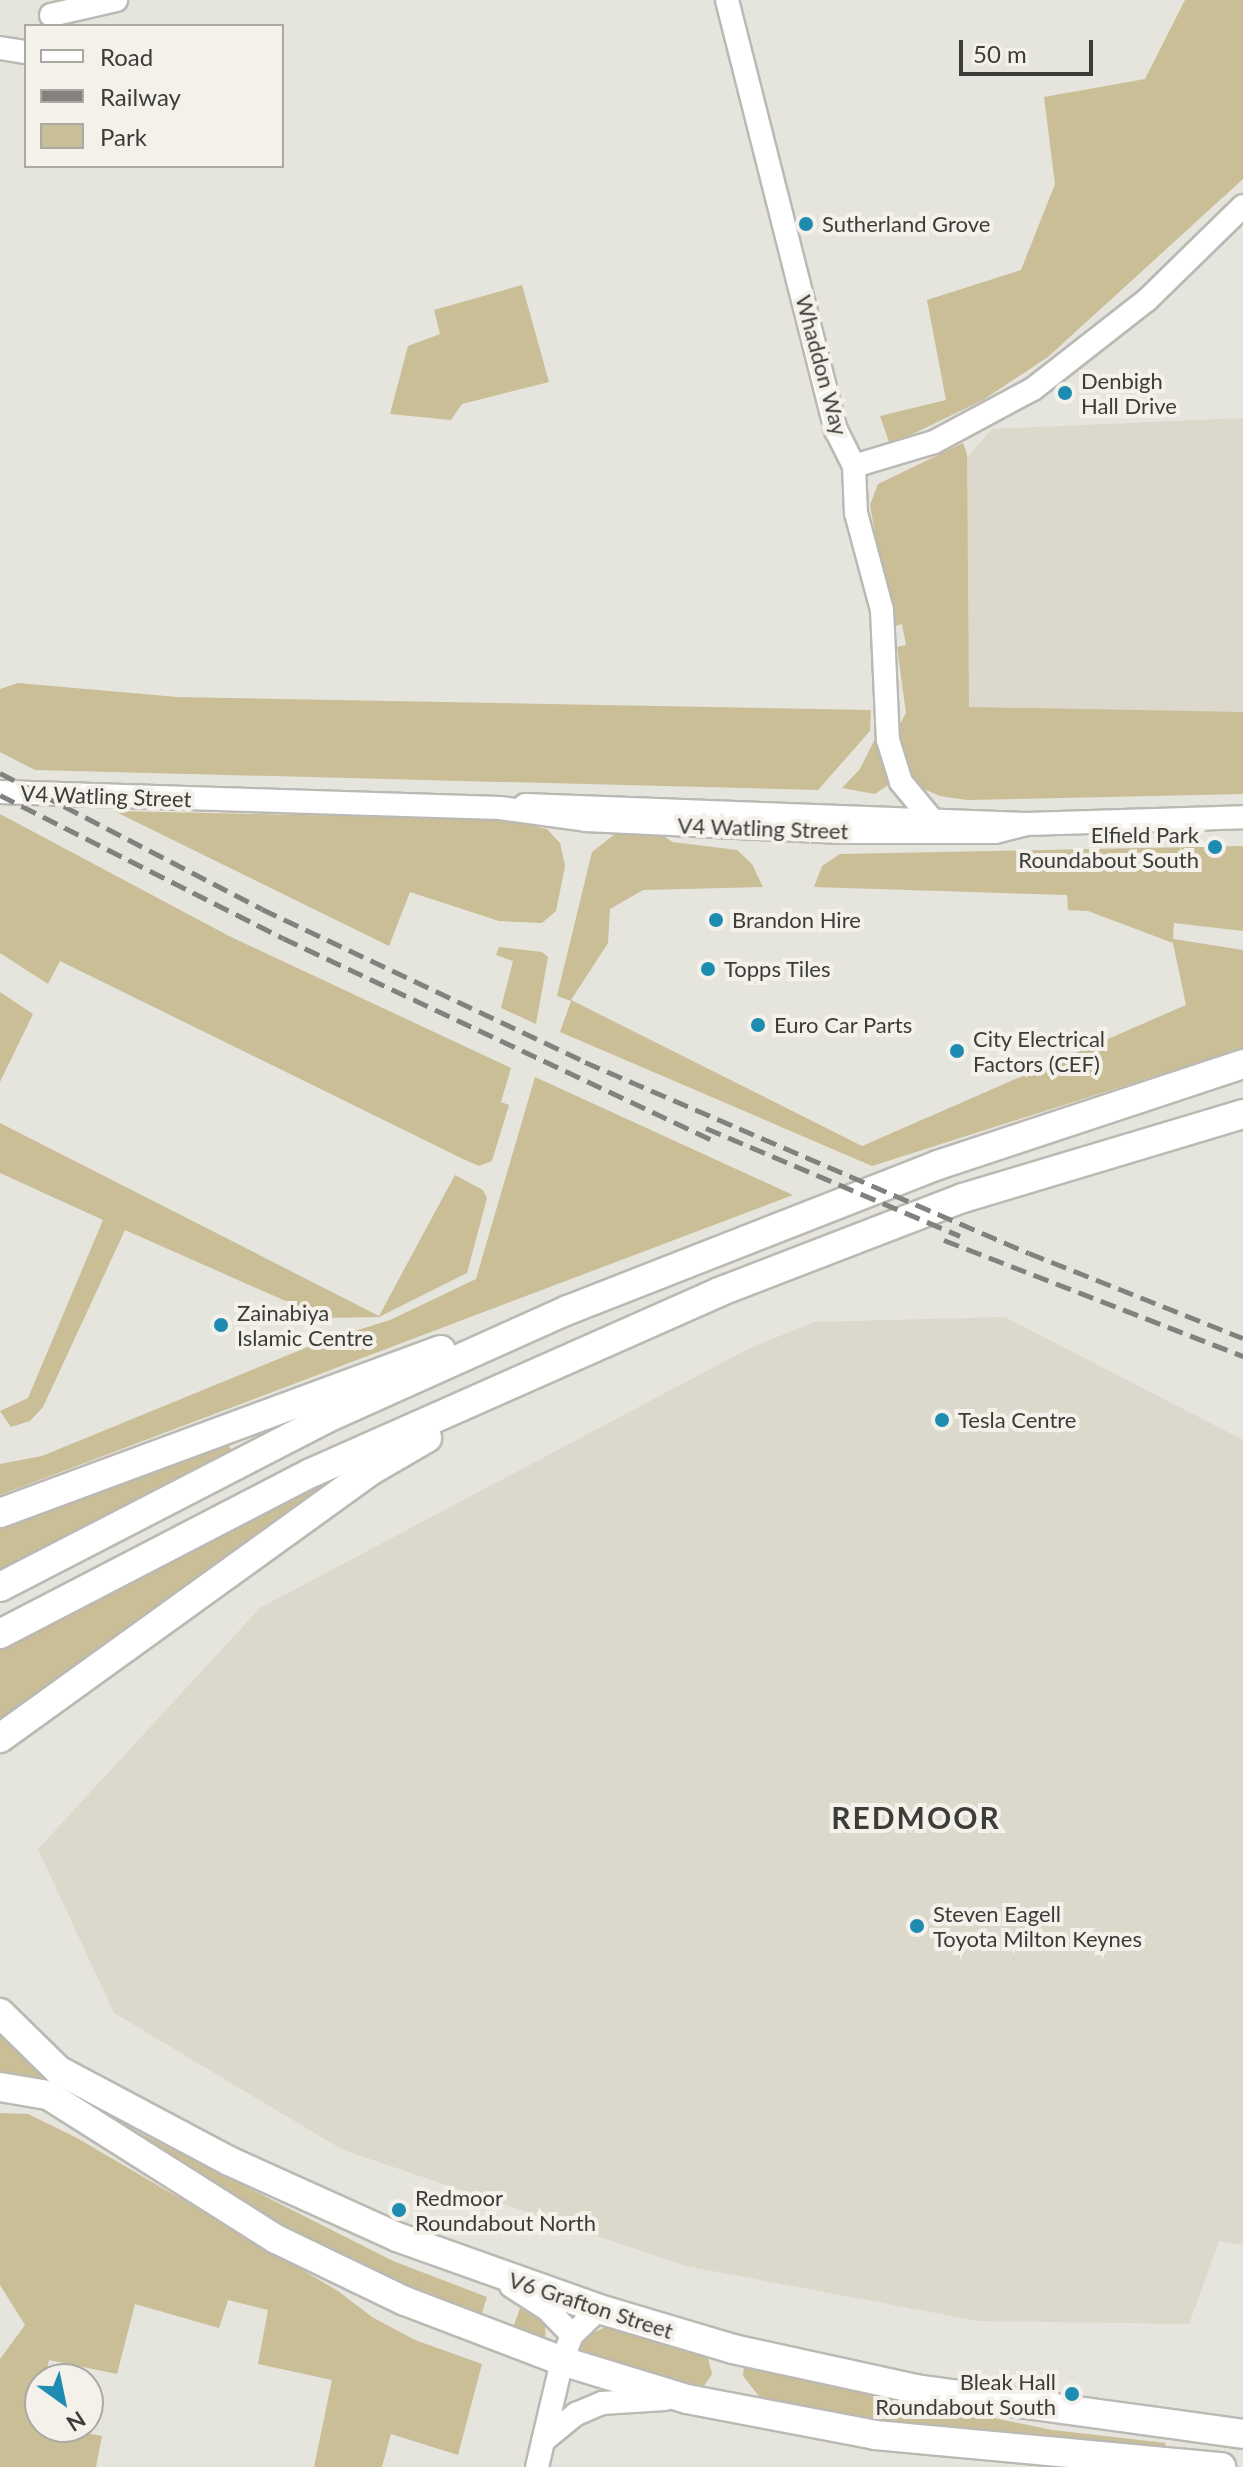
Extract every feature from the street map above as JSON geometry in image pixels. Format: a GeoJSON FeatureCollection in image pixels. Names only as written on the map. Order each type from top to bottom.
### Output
{"type":"FeatureCollection","features":[{"type":"Feature","properties":{"kind":"highway"},"geometry":{"type":"LineString","coordinates":[[0,1587],[325,1419],[568,1310],[938,1165],[1243,1064]]}},
{"type":"Feature","properties":{"kind":"highway"},"geometry":{"type":"LineString","coordinates":[[0,1634],[311,1473],[566,1357],[963,1198],[1243,1114]]}},
{"type":"Feature","properties":{"kind":"highway"},"geometry":{"type":"LineString","coordinates":[[0,1513],[359,1376],[568,1310]]}},
{"type":"Feature","properties":{"kind":"highway"},"geometry":{"type":"LineString","coordinates":[[0,1738],[370,1471],[566,1357]]}},
{"type":"Feature","properties":{"kind":"highway","name":"V6 Grafton Street"},"geometry":{"type":"LineString","coordinates":[[0,2013],[58,2070],[302,2195],[528,2291],[733,2349],[916,2389],[1230,2432]]}},
{"type":"Feature","properties":{"kind":"highway"},"geometry":{"type":"LineString","coordinates":[[0,2087],[48,2095],[276,2239],[472,2327],[562,2361],[687,2399],[959,2446],[1218,2466]]}},
{"type":"Feature","properties":{"kind":"street"},"geometry":{"type":"LineString","coordinates":[[49,14],[116,0]]}},
{"type":"Feature","properties":{"kind":"street","name":"Whaddon Way"},"geometry":{"type":"LineString","coordinates":[[727,0],[836,430],[854,466],[856,513],[882,610],[888,740],[901,782],[929,816]]}},
{"type":"Feature","properties":{"kind":"street"},"geometry":{"type":"LineString","coordinates":[[0,48],[24,52]]}},
{"type":"Feature","properties":{"kind":"street"},"geometry":{"type":"LineString","coordinates":[[854,466],[934,442],[1033,389],[1147,300],[1243,206]]}},
{"type":"Feature","properties":{"kind":"street","name":"V4 Watling Street"},"geometry":{"type":"LineString","coordinates":[[0,792],[500,808],[586,820],[843,832],[995,832],[1026,824]]}},
{"type":"Feature","properties":{"kind":"street","name":"V4 Watling Street"},"geometry":{"type":"LineString","coordinates":[[500,808],[541,802],[929,816],[1026,824],[1243,817]]}},
{"type":"Feature","properties":{"kind":"street"},"geometry":{"type":"LineString","coordinates":[[528,2291],[572,2335]]}},
{"type":"Feature","properties":{"kind":"street"},"geometry":{"type":"LineString","coordinates":[[537,2467],[562,2361],[572,2335],[599,2309]]}},
{"type":"Feature","properties":{"kind":"street"},"geometry":{"type":"LineString","coordinates":[[543,2441],[576,2414],[602,2403],[687,2399]]}},
{"type":"Feature","properties":{"kind":"shaded area"},"geometry":{"type":"Polygon","coordinates":[[[1243,418],[1243,724],[943,725],[944,483],[992,429],[1243,418]]]}},
{"type":"Feature","properties":{"kind":"shaded area"},"geometry":{"type":"Polygon","coordinates":[[[1005,1317],[1243,1440],[1243,2245],[1219,2241],[1189,2324],[978,2321],[686,2266],[343,2150],[114,2013],[38,1849],[260,1608],[748,1349],[814,1322],[1005,1317]]]}},
{"type":"Feature","properties":{"kind":"green space"},"geometry":{"type":"Polygon","coordinates":[[[1185,0],[1243,0],[1243,179],[1048,357],[983,400],[890,445],[880,416],[946,400],[927,300],[1021,270],[1055,184],[1044,97],[1145,79],[1185,0]]]}},
{"type":"Feature","properties":{"kind":"green space"},"geometry":{"type":"Polygon","coordinates":[[[522,285],[549,382],[462,404],[451,420],[390,414],[408,346],[440,334],[434,310],[522,285]]]}},
{"type":"Feature","properties":{"kind":"green space"},"geometry":{"type":"Polygon","coordinates":[[[963,443],[967,454],[969,707],[1243,712],[1243,794],[967,800],[940,796],[912,784],[899,757],[898,728],[906,713],[897,647],[906,645],[902,624],[892,627],[870,505],[878,484],[963,443]]]}},
{"type":"Feature","properties":{"kind":"green space"},"geometry":{"type":"Polygon","coordinates":[[[18,683],[177,697],[871,710],[870,731],[818,790],[35,770],[0,752],[0,689],[18,683]]]}},
{"type":"Feature","properties":{"kind":"green space"},"geometry":{"type":"Polygon","coordinates":[[[877,735],[891,783],[875,794],[842,788],[860,769],[877,735]]]}},
{"type":"Feature","properties":{"kind":"green space"},"geometry":{"type":"Polygon","coordinates":[[[114,811],[503,819],[547,829],[560,843],[565,866],[556,911],[542,923],[499,921],[410,892],[389,946],[114,811]]]}},
{"type":"Feature","properties":{"kind":"green space"},"geometry":{"type":"Polygon","coordinates":[[[0,814],[229,936],[511,1068],[501,1102],[509,1105],[492,1161],[479,1166],[463,1159],[60,961],[48,984],[0,953],[0,814]]]}},
{"type":"Feature","properties":{"kind":"green space"},"geometry":{"type":"Polygon","coordinates":[[[656,830],[672,842],[737,850],[752,864],[763,887],[643,890],[610,909],[608,943],[571,1000],[862,1146],[1186,1005],[1173,943],[1088,911],[1068,910],[1067,895],[814,887],[822,866],[840,854],[1243,846],[1243,931],[1174,923],[1173,939],[1243,950],[1243,1048],[872,1166],[560,1032],[571,1001],[557,996],[592,852],[615,834],[656,830]]]}},
{"type":"Feature","properties":{"kind":"green space"},"geometry":{"type":"Polygon","coordinates":[[[499,947],[542,952],[548,957],[536,1024],[501,1008],[513,961],[496,955],[499,947]]]}},
{"type":"Feature","properties":{"kind":"green space"},"geometry":{"type":"Polygon","coordinates":[[[0,992],[33,1014],[0,1082],[0,992]]]}},
{"type":"Feature","properties":{"kind":"green space"},"geometry":{"type":"Polygon","coordinates":[[[535,1077],[793,1195],[0,1495],[0,1464],[42,1456],[320,1342],[390,1320],[476,1279],[535,1077]]]}},
{"type":"Feature","properties":{"kind":"green space"},"geometry":{"type":"Polygon","coordinates":[[[0,1123],[379,1316],[455,1175],[483,1190],[487,1198],[467,1273],[379,1317],[324,1318],[125,1230],[43,1407],[30,1421],[11,1427],[0,1411],[28,1398],[103,1220],[0,1173],[0,1123]]]}},
{"type":"Feature","properties":{"kind":"green space"},"geometry":{"type":"Polygon","coordinates":[[[224,1438],[234,1454],[0,1570],[0,1529],[224,1438]]]}},
{"type":"Feature","properties":{"kind":"green space"},"geometry":{"type":"Polygon","coordinates":[[[326,1475],[333,1482],[0,1727],[0,1646],[326,1475]]]}},
{"type":"Feature","properties":{"kind":"green space"},"geometry":{"type":"Polygon","coordinates":[[[0,2032],[48,2080],[128,2127],[393,2261],[487,2297],[480,2319],[265,2226],[43,2079],[0,2074],[0,2032]]]}},
{"type":"Feature","properties":{"kind":"green space"},"geometry":{"type":"Polygon","coordinates":[[[0,2113],[28,2114],[77,2138],[338,2291],[372,2317],[415,2340],[482,2364],[458,2455],[391,2434],[382,2467],[314,2467],[332,2380],[258,2364],[268,2310],[228,2300],[219,2328],[135,2304],[117,2374],[104,2371],[104,2363],[49,2360],[48,2363],[24,2363],[24,2443],[101,2443],[96,2467],[0,2467],[0,2359],[25,2325],[0,2285],[0,2113]]]}},
{"type":"Feature","properties":{"kind":"green space"},"geometry":{"type":"Polygon","coordinates":[[[520,2308],[545,2323],[546,2345],[511,2334],[520,2308]]]}},
{"type":"Feature","properties":{"kind":"green space"},"geometry":{"type":"Polygon","coordinates":[[[607,2326],[708,2358],[712,2374],[704,2386],[689,2391],[580,2352],[584,2338],[607,2326]]]}},
{"type":"Feature","properties":{"kind":"green space"},"geometry":{"type":"Polygon","coordinates":[[[744,2366],[1052,2430],[1166,2443],[1162,2456],[926,2431],[762,2400],[743,2376],[744,2366]]]}},
{"type":"Feature","properties":{"kind":"railway"},"geometry":{"type":"LineString","coordinates":[[0,773],[262,909],[585,1062],[1029,1253],[1243,1338]]}},
{"type":"Feature","properties":{"kind":"railway"},"geometry":{"type":"LineString","coordinates":[[0,795],[283,938],[716,1142]]}},
{"type":"Feature","properties":{"kind":"railway"},"geometry":{"type":"LineString","coordinates":[[706,1128],[960,1236]]}},
{"type":"Feature","properties":{"kind":"railway"},"geometry":{"type":"LineString","coordinates":[[944,1240],[1243,1356]]}},
{"type":"Feature","properties":{"kind":"place","name":"Sutherland Grove"},"geometry":{"type":"Point","coordinates":[806,224]}},
{"type":"Feature","properties":{"kind":"place","name":"Denbigh Hall Drive"},"geometry":{"type":"Point","coordinates":[1065,393]}},
{"type":"Feature","properties":{"kind":"place","name":"Elfield Park Roundabout South"},"geometry":{"type":"Point","coordinates":[1215,847]}},
{"type":"Feature","properties":{"kind":"place","name":"Brandon Hire"},"geometry":{"type":"Point","coordinates":[716,920]}},
{"type":"Feature","properties":{"kind":"place","name":"Topps Tiles"},"geometry":{"type":"Point","coordinates":[708,969]}},
{"type":"Feature","properties":{"kind":"place","name":"Euro Car Parts"},"geometry":{"type":"Point","coordinates":[758,1025]}},
{"type":"Feature","properties":{"kind":"place","name":"City Electrical Factors (CEF)"},"geometry":{"type":"Point","coordinates":[957,1051]}},
{"type":"Feature","properties":{"kind":"place","name":"Zainabiya Islamic Centre"},"geometry":{"type":"Point","coordinates":[221,1325]}},
{"type":"Feature","properties":{"kind":"place","name":"Tesla Centre"},"geometry":{"type":"Point","coordinates":[942,1420]}},
{"type":"Feature","properties":{"kind":"place","name":"Steven Eagell Toyota Milton Keynes"},"geometry":{"type":"Point","coordinates":[917,1926]}},
{"type":"Feature","properties":{"kind":"place","name":"Redmoor Roundabout North"},"geometry":{"type":"Point","coordinates":[399,2210]}},
{"type":"Feature","properties":{"kind":"place","name":"Bleak Hall Roundabout South"},"geometry":{"type":"Point","coordinates":[1072,2394]}},
{"type":"Feature","properties":{"kind":"district","name":"REDMOOR"},"geometry":{"type":"Point","coordinates":[916,1817]}}]}
